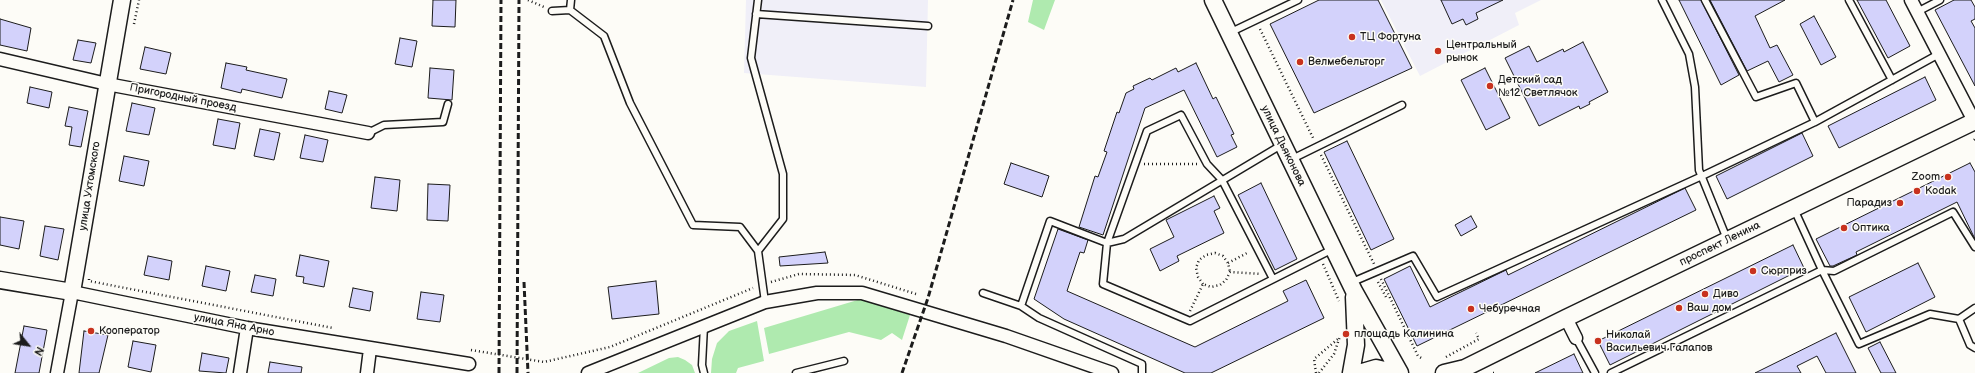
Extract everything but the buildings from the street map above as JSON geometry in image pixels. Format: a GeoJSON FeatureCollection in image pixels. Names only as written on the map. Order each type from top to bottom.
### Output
{"type":"FeatureCollection","features":[{"type":"Feature","properties":{"kind":"main road","name":"улица Ухтомского"},"geometry":{"type":"LineString","coordinates":[[72,292],[122,0]]}},
{"type":"Feature","properties":{"kind":"main road","name":"улица Дьяконова"},"geometry":{"type":"LineString","coordinates":[[1213,0],[1283,144],[1326,252],[1352,287],[1400,373]]}},
{"type":"Feature","properties":{"kind":"main road","name":"проспект Ленина"},"geometry":{"type":"LineString","coordinates":[[1444,373],[1463,371],[1566,318],[1975,122]]}},
{"type":"Feature","properties":{"kind":"main road","name":"улица Яна Арно"},"geometry":{"type":"LineString","coordinates":[[0,280],[72,292]]}},
{"type":"Feature","properties":{"kind":"main road","name":"улица Дьяконова"},"geometry":{"type":"LineString","coordinates":[[1351,373],[1356,345],[1356,322],[1352,287]]}},
{"type":"Feature","properties":{"kind":"main road"},"geometry":{"type":"LineString","coordinates":[[1359,373],[1376,368],[1397,373]]}},
{"type":"Feature","properties":{"kind":"street"},"geometry":{"type":"LineString","coordinates":[[1911,0],[1975,122]]}},
{"type":"Feature","properties":{"kind":"street","name":"Пригородный проезд"},"geometry":{"type":"LineString","coordinates":[[0,59],[107,84],[368,134]]}},
{"type":"Feature","properties":{"kind":"street","name":"улица Яна Арно"},"geometry":{"type":"LineString","coordinates":[[72,292],[247,328],[370,349],[469,369]]}},
{"type":"Feature","properties":{"kind":"street","name":"улица Ухтомского"},"geometry":{"type":"LineString","coordinates":[[57,373],[72,292]]}},
{"type":"Feature","properties":{"kind":"street"},"geometry":{"type":"LineString","coordinates":[[592,373],[765,302],[817,292],[862,293],[1006,336],[1112,373]]}},
{"type":"Feature","properties":{"kind":"street"},"geometry":{"type":"LineString","coordinates":[[1566,318],[1576,338]]}},
{"type":"Feature","properties":{"kind":"street"},"geometry":{"type":"LineString","coordinates":[[240,373],[247,328]]}},
{"type":"Feature","properties":{"kind":"street"},"geometry":{"type":"LineString","coordinates":[[367,373],[370,349]]}},
{"type":"Feature","properties":{"kind":"lane"},"geometry":{"type":"LineString","coordinates":[[570,10],[571,0]]}},
{"type":"Feature","properties":{"kind":"lane"},"geometry":{"type":"LineString","coordinates":[[758,0],[752,58],[783,174],[782,219],[758,251]]}},
{"type":"Feature","properties":{"kind":"lane"},"geometry":{"type":"LineString","coordinates":[[1230,34],[1298,0]]}},
{"type":"Feature","properties":{"kind":"lane"},"geometry":{"type":"LineString","coordinates":[[1662,0],[1689,54],[1695,87],[1699,170],[1728,240]]}},
{"type":"Feature","properties":{"kind":"lane"},"geometry":{"type":"LineString","coordinates":[[1705,0],[1756,97],[1796,83],[1816,122]]}},
{"type":"Feature","properties":{"kind":"lane"},"geometry":{"type":"LineString","coordinates":[[1849,0],[1892,80]]}},
{"type":"Feature","properties":{"kind":"lane"},"geometry":{"type":"LineString","coordinates":[[1917,12],[1940,0]]}},
{"type":"Feature","properties":{"kind":"lane"},"geometry":{"type":"LineString","coordinates":[[552,11],[570,10],[604,36],[630,103],[693,225],[740,227],[758,251],[761,285],[765,302]]}},
{"type":"Feature","properties":{"kind":"lane"},"geometry":{"type":"LineString","coordinates":[[756,14],[928,26]]}},
{"type":"Feature","properties":{"kind":"lane"},"geometry":{"type":"LineString","coordinates":[[1352,287],[1377,271],[1413,256],[1437,297],[1702,176],[1816,122],[1939,54]]}},
{"type":"Feature","properties":{"kind":"lane"},"geometry":{"type":"LineString","coordinates":[[368,134],[384,125],[443,122],[448,104]]}},
{"type":"Feature","properties":{"kind":"lane"},"geometry":{"type":"LineString","coordinates":[[1290,160],[1402,105]]}},
{"type":"Feature","properties":{"kind":"lane"},"geometry":{"type":"LineString","coordinates":[[1273,280],[1222,180],[1207,164],[1181,115],[1147,131],[1107,243],[1102,284],[1190,321],[1273,280],[1326,252]]}},
{"type":"Feature","properties":{"kind":"lane"},"geometry":{"type":"LineString","coordinates":[[1021,306],[1050,221],[1107,243],[1124,239],[1283,144]]}},
{"type":"Feature","properties":{"kind":"lane"},"geometry":{"type":"LineString","coordinates":[[1794,208],[1822,270],[1859,344],[1930,314],[1959,319],[1975,308]]}},
{"type":"Feature","properties":{"kind":"lane"},"geometry":{"type":"LineString","coordinates":[[1611,373],[1822,270],[1834,271],[1953,212],[1975,247]]}},
{"type":"Feature","properties":{"kind":"lane"},"geometry":{"type":"LineString","coordinates":[[984,293],[1021,306],[1039,318],[1142,364],[1142,373]]}},
{"type":"Feature","properties":{"kind":"lane"},"geometry":{"type":"LineString","coordinates":[[1959,319],[1970,345],[1975,348]]}},
{"type":"Feature","properties":{"kind":"lane"},"geometry":{"type":"LineString","coordinates":[[704,326],[702,365],[704,373]]}},
{"type":"Feature","properties":{"kind":"lane"},"geometry":{"type":"LineString","coordinates":[[1576,338],[1595,373]]}},
{"type":"Feature","properties":{"kind":"lane"},"geometry":{"type":"LineString","coordinates":[[796,373],[844,361]]}},
{"type":"Feature","properties":{"kind":"path"},"geometry":{"type":"LineString","coordinates":[[133,29],[139,0]]}},
{"type":"Feature","properties":{"kind":"path"},"geometry":{"type":"LineString","coordinates":[[528,0],[552,11]]}},
{"type":"Feature","properties":{"kind":"path"},"geometry":{"type":"LineString","coordinates":[[1256,21],[1418,356],[1423,359]]}},
{"type":"Feature","properties":{"kind":"path"},"geometry":{"type":"LineString","coordinates":[[1135,164],[1207,164]]}},
{"type":"Feature","properties":{"kind":"path"},"geometry":{"type":"LineString","coordinates":[[1228,263],[1257,248]]}},
{"type":"Feature","properties":{"kind":"path"},"geometry":{"type":"LineString","coordinates":[[1326,252],[1339,307]]}},
{"type":"Feature","properties":{"kind":"path"},"geometry":{"type":"LineString","coordinates":[[1215,253],[1223,256],[1228,263],[1230,272],[1226,280],[1220,285],[1211,287],[1203,284],[1198,277],[1196,268],[1199,260],[1206,255],[1215,253]]}},
{"type":"Feature","properties":{"kind":"path"},"geometry":{"type":"LineString","coordinates":[[1230,272],[1262,274],[1273,280]]}},
{"type":"Feature","properties":{"kind":"path"},"geometry":{"type":"LineString","coordinates":[[90,273],[89,281],[335,328]]}},
{"type":"Feature","properties":{"kind":"path"},"geometry":{"type":"LineString","coordinates":[[463,349],[544,362],[610,347],[761,285],[799,274],[855,275],[920,296]]}},
{"type":"Feature","properties":{"kind":"path"},"geometry":{"type":"LineString","coordinates":[[1186,319],[1203,284]]}},
{"type":"Feature","properties":{"kind":"path"},"geometry":{"type":"LineString","coordinates":[[1319,373],[1326,367],[1334,354],[1340,337],[1340,329]]}},
{"type":"Feature","properties":{"kind":"path"},"geometry":{"type":"LineString","coordinates":[[1445,357],[1479,338],[1476,333]]}},
{"type":"Feature","properties":{"kind":"path"},"geometry":{"type":"LineString","coordinates":[[1316,373],[1314,359],[1338,339]]}},
{"type":"Feature","properties":{"kind":"shaded area"},"geometry":{"type":"Polygon","coordinates":[[[746,0],[928,0],[926,87],[744,73],[746,0]]]}},
{"type":"Feature","properties":{"kind":"shaded area","name":"Центральный рынок"},"geometry":{"type":"Polygon","coordinates":[[[1381,0],[1541,0],[1515,13],[1519,25],[1420,76],[1381,0]]]}},
{"type":"Feature","properties":{"kind":"green space"},"geometry":{"type":"Polygon","coordinates":[[[1033,0],[1055,0],[1044,30],[1028,22],[1033,0]]]}},
{"type":"Feature","properties":{"kind":"green space"},"geometry":{"type":"Polygon","coordinates":[[[861,299],[910,315],[902,340],[892,333],[881,340],[849,332],[769,354],[764,328],[861,299]]]}},
{"type":"Feature","properties":{"kind":"green space"},"geometry":{"type":"Polygon","coordinates":[[[757,321],[764,361],[738,368],[736,373],[711,373],[712,359],[717,343],[729,331],[757,321]]]}},
{"type":"Feature","properties":{"kind":"green space"},"geometry":{"type":"Polygon","coordinates":[[[678,357],[692,365],[695,373],[638,373],[669,358],[678,357]]]}},
{"type":"Feature","properties":{"kind":"railway"},"geometry":{"type":"LineString","coordinates":[[499,373],[501,0]]}},
{"type":"Feature","properties":{"kind":"railway"},"geometry":{"type":"LineString","coordinates":[[517,373],[519,0]]}},
{"type":"Feature","properties":{"kind":"railway"},"geometry":{"type":"LineString","coordinates":[[902,373],[928,298],[1013,0]]}},
{"type":"Feature","properties":{"kind":"railway"},"geometry":{"type":"LineString","coordinates":[[524,282],[528,373]]}},
{"type":"Feature","properties":{"kind":"place","name":"ТЦ Фортуна"},"geometry":{"type":"Point","coordinates":[1352,37]}},
{"type":"Feature","properties":{"kind":"place","name":"Центральный рынок"},"geometry":{"type":"Point","coordinates":[1438,51]}},
{"type":"Feature","properties":{"kind":"place","name":"Велмебельторг"},"geometry":{"type":"Point","coordinates":[1300,62]}},
{"type":"Feature","properties":{"kind":"place","name":"Детский сад №12 Светлячок"},"geometry":{"type":"Point","coordinates":[1490,86]}},
{"type":"Feature","properties":{"kind":"place","name":"Zoom"},"geometry":{"type":"Point","coordinates":[1948,177]}},
{"type":"Feature","properties":{"kind":"place","name":"Kodak"},"geometry":{"type":"Point","coordinates":[1917,191]}},
{"type":"Feature","properties":{"kind":"place","name":"Парадиз"},"geometry":{"type":"Point","coordinates":[1900,203]}},
{"type":"Feature","properties":{"kind":"place","name":"Оптика"},"geometry":{"type":"Point","coordinates":[1844,228]}},
{"type":"Feature","properties":{"kind":"place","name":"Сюрприз"},"geometry":{"type":"Point","coordinates":[1753,271]}},
{"type":"Feature","properties":{"kind":"place","name":"Диво"},"geometry":{"type":"Point","coordinates":[1705,294]}},
{"type":"Feature","properties":{"kind":"place","name":"Ваш дом"},"geometry":{"type":"Point","coordinates":[1679,308]}},
{"type":"Feature","properties":{"kind":"place","name":"Чебуречная"},"geometry":{"type":"Point","coordinates":[1471,309]}},
{"type":"Feature","properties":{"kind":"place","name":"Кооператор"},"geometry":{"type":"Point","coordinates":[91,331]}},
{"type":"Feature","properties":{"kind":"place","name":"площадь Калинина"},"geometry":{"type":"Point","coordinates":[1346,334]}},
{"type":"Feature","properties":{"kind":"place","name":"Николай Васильевич Галапов"},"geometry":{"type":"Point","coordinates":[1598,341]}}]}
